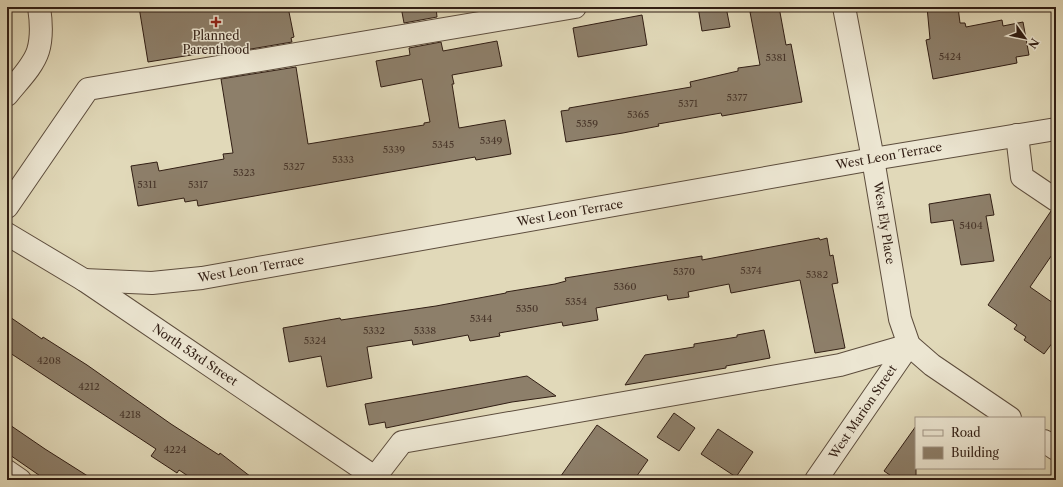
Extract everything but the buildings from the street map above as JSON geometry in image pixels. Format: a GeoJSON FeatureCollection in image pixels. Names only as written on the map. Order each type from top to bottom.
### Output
{"type":"FeatureCollection","features":[{"type":"Feature","properties":{"kind":"street"},"geometry":{"type":"LineString","coordinates":[[7,95],[27,70],[38,51],[40,19],[39,7]]}},
{"type":"Feature","properties":{"kind":"street"},"geometry":{"type":"LineString","coordinates":[[7,207],[88,89],[575,7]]}},
{"type":"Feature","properties":{"kind":"street","name":"West Ely Place"},"geometry":{"type":"LineString","coordinates":[[844,7],[873,159],[900,319],[909,344]]}},
{"type":"Feature","properties":{"kind":"street","name":"West Leon Terrace"},"geometry":{"type":"LineString","coordinates":[[84,280],[152,284],[202,278],[873,159],[1056,129]]}},
{"type":"Feature","properties":{"kind":"street"},"geometry":{"type":"LineString","coordinates":[[1017,135],[1022,177],[1056,200]]}},
{"type":"Feature","properties":{"kind":"street","name":"North 53rd Street"},"geometry":{"type":"LineString","coordinates":[[10,241],[84,280],[377,478]]}},
{"type":"Feature","properties":{"kind":"street"},"geometry":{"type":"LineString","coordinates":[[377,478],[402,442],[840,365],[909,344],[932,365],[1009,417]]}},
{"type":"Feature","properties":{"kind":"street","name":"West Marion Street"},"geometry":{"type":"LineString","coordinates":[[816,480],[909,344]]}},
{"type":"Feature","properties":{"kind":"street"},"geometry":{"type":"LineString","coordinates":[[1045,442],[1056,449]]}},
{"type":"Feature","properties":{"kind":"street"},"geometry":{"type":"LineString","coordinates":[[7,471],[20,480]]}},
{"type":"Feature","properties":{"kind":"place","name":"Planned Parenthood"},"geometry":{"type":"Point","coordinates":[216,22]}}]}
